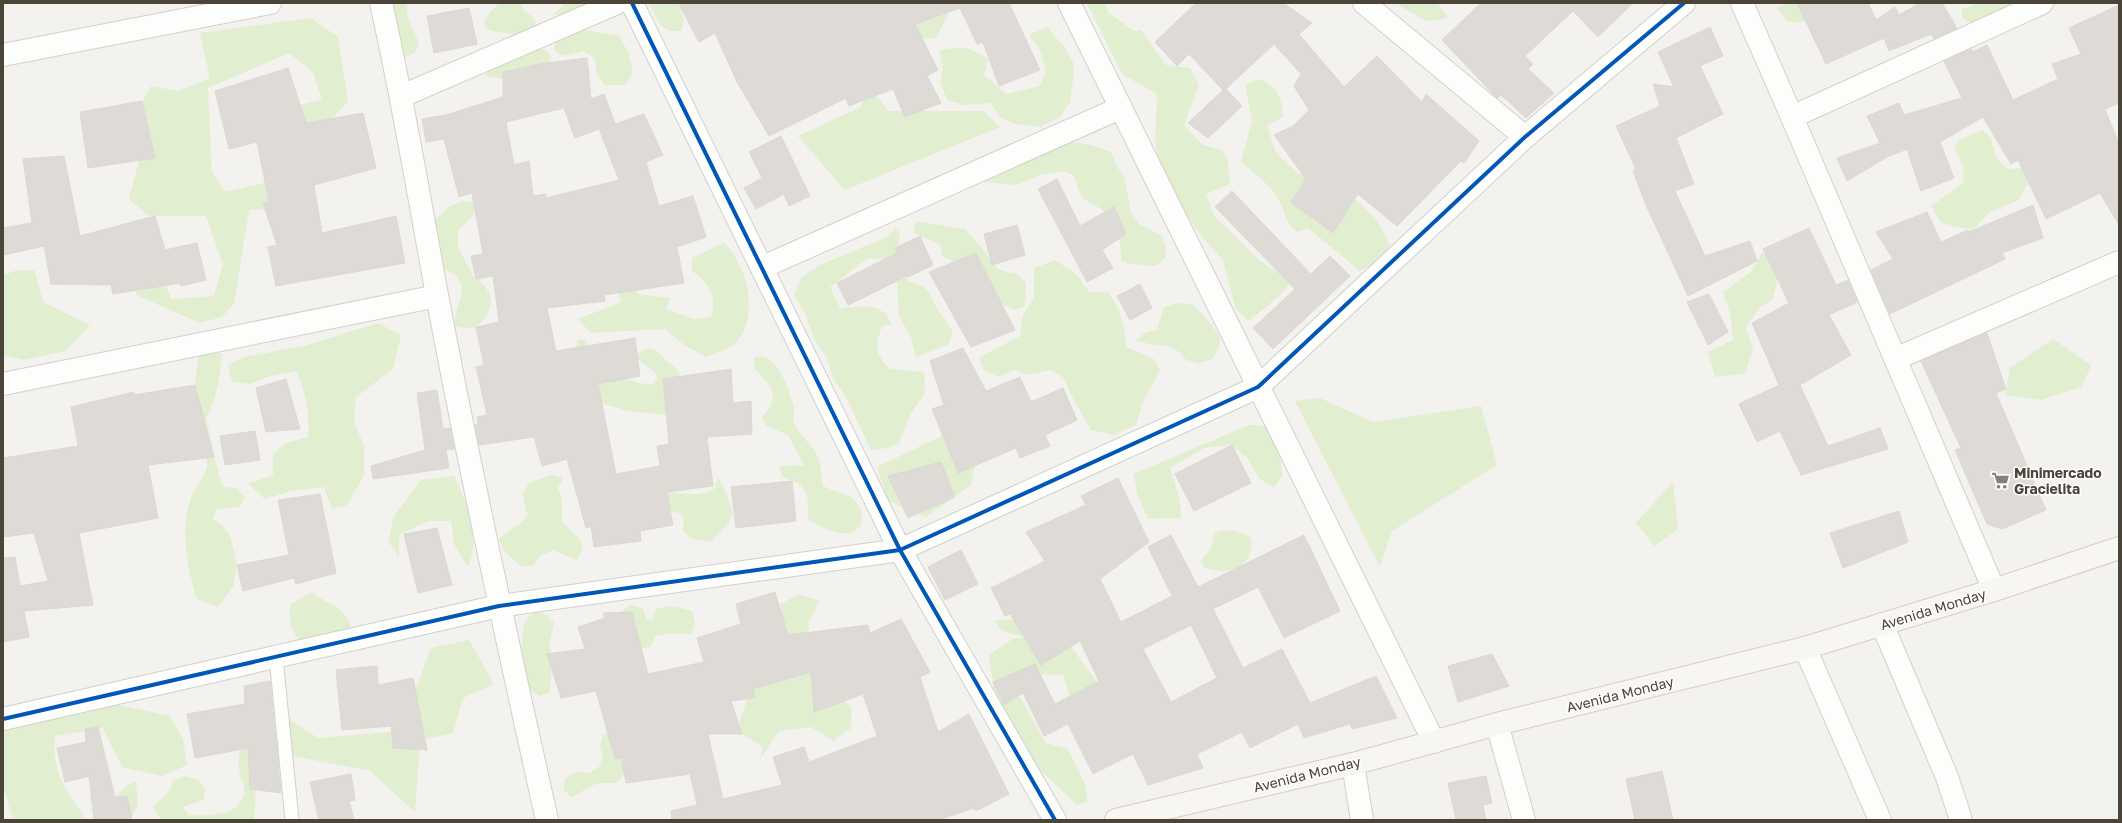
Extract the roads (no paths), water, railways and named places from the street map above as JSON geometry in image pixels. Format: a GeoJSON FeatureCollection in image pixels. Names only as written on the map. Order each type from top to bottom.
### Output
{"type":"FeatureCollection","features":[{"type":"Feature","properties":{"kind":"main road","name":"Avenida Monday"},"geometry":{"type":"LineString","coordinates":[[1116,820],[1353,764],[1497,724],[1805,648],[1994,590],[2119,548]]}},
{"type":"Feature","properties":{"kind":"street"},"geometry":{"type":"LineString","coordinates":[[3,55],[270,3]]}},
{"type":"Feature","properties":{"kind":"street"},"geometry":{"type":"LineString","coordinates":[[381,3],[402,96],[437,296],[499,606],[547,820]]}},
{"type":"Feature","properties":{"kind":"street"},"geometry":{"type":"LineString","coordinates":[[402,96],[617,3]]}},
{"type":"Feature","properties":{"kind":"street"},"geometry":{"type":"LineString","coordinates":[[632,3],[763,267],[900,550],[1055,820]]}},
{"type":"Feature","properties":{"kind":"street"},"geometry":{"type":"LineString","coordinates":[[1069,3],[1434,742]]}},
{"type":"Feature","properties":{"kind":"street"},"geometry":{"type":"LineString","coordinates":[[1364,3],[1525,137]]}},
{"type":"Feature","properties":{"kind":"street"},"geometry":{"type":"LineString","coordinates":[[3,719],[499,606],[900,550],[1258,387],[1525,137],[1684,3]]}},
{"type":"Feature","properties":{"kind":"street"},"geometry":{"type":"LineString","coordinates":[[1742,3],[1994,590]]}},
{"type":"Feature","properties":{"kind":"street"},"geometry":{"type":"LineString","coordinates":[[1792,117],[2042,3]]}},
{"type":"Feature","properties":{"kind":"street"},"geometry":{"type":"LineString","coordinates":[[763,267],[1120,108]]}},
{"type":"Feature","properties":{"kind":"street"},"geometry":{"type":"LineString","coordinates":[[1896,359],[2119,262]]}},
{"type":"Feature","properties":{"kind":"street"},"geometry":{"type":"LineString","coordinates":[[3,384],[437,296]]}},
{"type":"Feature","properties":{"kind":"street"},"geometry":{"type":"LineString","coordinates":[[1882,624],[1947,777],[1960,820]]}},
{"type":"Feature","properties":{"kind":"street"},"geometry":{"type":"LineString","coordinates":[[1805,648],[1880,820]]}},
{"type":"Feature","properties":{"kind":"street"},"geometry":{"type":"LineString","coordinates":[[1497,724],[1524,820]]}},
{"type":"Feature","properties":{"kind":"street"},"geometry":{"type":"LineString","coordinates":[[1353,764],[1362,820]]}},
{"type":"Feature","properties":{"kind":"lane"},"geometry":{"type":"LineString","coordinates":[[276,657],[292,820]]}},
{"type":"Feature","properties":{"kind":"place","name":"Minimercado Gracielita"},"geometry":{"type":"Point","coordinates":[2001,480]}}]}
